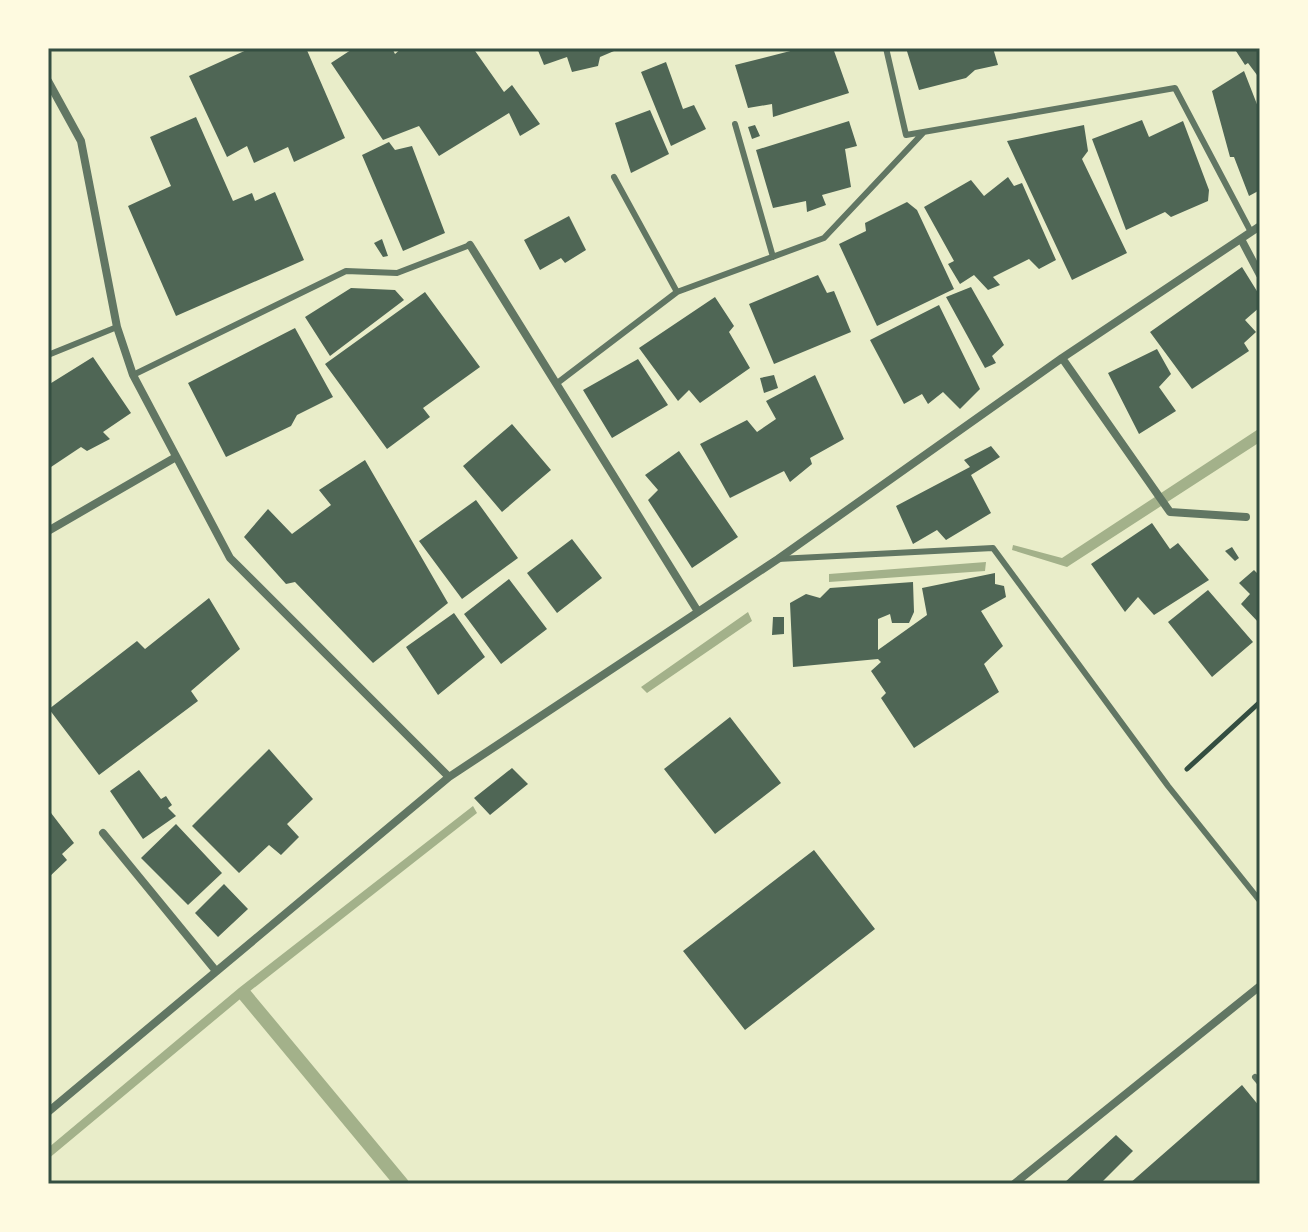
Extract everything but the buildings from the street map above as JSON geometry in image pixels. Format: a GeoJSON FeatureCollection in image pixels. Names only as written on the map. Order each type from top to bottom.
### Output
{"type":"FeatureCollection","features":[{"type":"Feature","properties":{"kind":"street"},"geometry":{"type":"LineString","coordinates":[[48,81],[81,141],[117,327],[133,375],[230,558],[449,777]]}},
{"type":"Feature","properties":{"kind":"street"},"geometry":{"type":"LineString","coordinates":[[48,1112],[449,777],[778,559],[1062,358],[1260,226]]}},
{"type":"Feature","properties":{"kind":"street"},"geometry":{"type":"LineString","coordinates":[[1241,239],[1260,275]]}},
{"type":"Feature","properties":{"kind":"street"},"geometry":{"type":"LineString","coordinates":[[470,245],[697,610]]}},
{"type":"Feature","properties":{"kind":"street"},"geometry":{"type":"LineString","coordinates":[[1062,358],[1170,512],[1246,517]]}},
{"type":"Feature","properties":{"kind":"street"},"geometry":{"type":"LineString","coordinates":[[48,531],[176,457]]}},
{"type":"Feature","properties":{"kind":"street"},"geometry":{"type":"LineString","coordinates":[[103,833],[216,971]]}},
{"type":"Feature","properties":{"kind":"street"},"geometry":{"type":"LineString","coordinates":[[1014,1184],[1260,986]]}},
{"type":"Feature","properties":{"kind":"lane"},"geometry":{"type":"LineString","coordinates":[[886,48],[906,135],[1175,88],[1251,232]]}},
{"type":"Feature","properties":{"kind":"lane"},"geometry":{"type":"LineString","coordinates":[[735,124],[773,257]]}},
{"type":"Feature","properties":{"kind":"lane"},"geometry":{"type":"LineString","coordinates":[[556,384],[677,292],[824,238],[923,133]]}},
{"type":"Feature","properties":{"kind":"lane"},"geometry":{"type":"LineString","coordinates":[[614,177],[677,292]]}},
{"type":"Feature","properties":{"kind":"lane"},"geometry":{"type":"LineString","coordinates":[[133,375],[346,271],[397,273],[470,245]]}},
{"type":"Feature","properties":{"kind":"lane"},"geometry":{"type":"LineString","coordinates":[[48,355],[117,327]]}},
{"type":"Feature","properties":{"kind":"lane"},"geometry":{"type":"LineString","coordinates":[[778,559],[993,548],[1168,786],[1260,901]]}},
{"type":"Feature","properties":{"kind":"path"},"geometry":{"type":"LineString","coordinates":[[1168,786],[1260,702]]}},
{"type":"Feature","properties":{"kind":"shaded area"},"geometry":{"type":"Polygon","coordinates":[[[1260,428],[1260,442],[1067,567],[1012,550],[1013,545],[1062,558],[1260,428]]]}},
{"type":"Feature","properties":{"kind":"shaded area"},"geometry":{"type":"Polygon","coordinates":[[[986,562],[985,571],[829,582],[829,574],[986,562]]]}},
{"type":"Feature","properties":{"kind":"shaded area"},"geometry":{"type":"Polygon","coordinates":[[[748,612],[752,621],[647,693],[641,687],[748,612]]]}},
{"type":"Feature","properties":{"kind":"shaded area"},"geometry":{"type":"Polygon","coordinates":[[[473,806],[477,813],[245,995],[48,1159],[48,1148],[239,988],[473,806]]]}},
{"type":"Feature","properties":{"kind":"waterway"},"geometry":{"type":"LineString","coordinates":[[245,995],[402,1184]]}}]}
